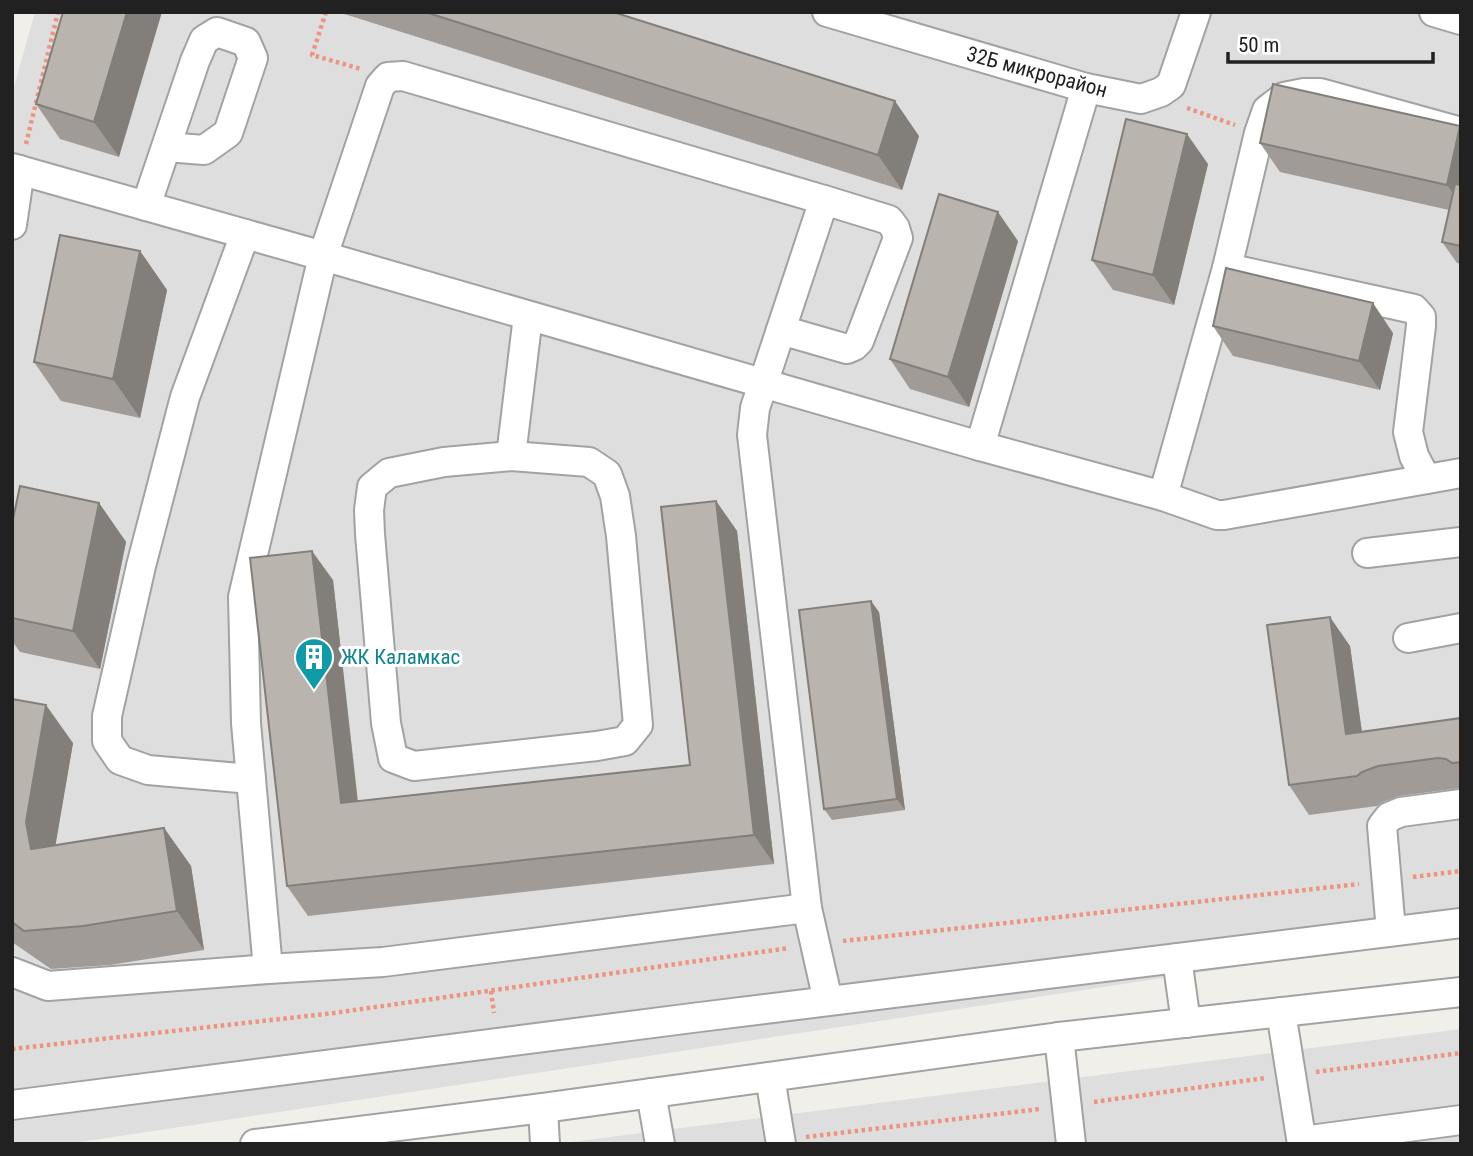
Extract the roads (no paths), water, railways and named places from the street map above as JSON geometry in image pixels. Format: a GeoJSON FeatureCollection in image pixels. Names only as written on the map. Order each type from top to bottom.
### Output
{"type":"FeatureCollection","features":[{"type":"Feature","properties":{"kind":"street","name":"32Б микрорайон"},"geometry":{"type":"LineString","coordinates":[[827,12],[1086,88],[1141,99],[1161,92],[1171,85],[1196,12]]}},
{"type":"Feature","properties":{"kind":"street"},"geometry":{"type":"LineString","coordinates":[[1434,12],[1461,20]]}},
{"type":"Feature","properties":{"kind":"street"},"geometry":{"type":"LineString","coordinates":[[268,969],[246,723],[243,597],[323,256],[380,86],[388,77],[403,76],[889,220],[898,238],[859,341],[847,349],[781,330]]}},
{"type":"Feature","properties":{"kind":"street"},"geometry":{"type":"LineString","coordinates":[[980,446],[1086,88]]}},
{"type":"Feature","properties":{"kind":"street"},"geometry":{"type":"LineString","coordinates":[[1163,496],[1227,268],[1259,133],[1267,110],[1284,97],[1320,93],[1461,132]]}},
{"type":"Feature","properties":{"kind":"street"},"geometry":{"type":"LineString","coordinates":[[146,206],[166,147]]}},
{"type":"Feature","properties":{"kind":"street"},"geometry":{"type":"LineString","coordinates":[[12,225],[16,169],[1163,496],[1217,515],[1461,473]]}},
{"type":"Feature","properties":{"kind":"street"},"geometry":{"type":"LineString","coordinates":[[824,200],[755,408],[752,435],[807,908],[828,1001]]}},
{"type":"Feature","properties":{"kind":"street"},"geometry":{"type":"LineString","coordinates":[[245,234],[185,397],[141,566],[107,716],[107,741],[120,760],[148,770],[251,779]]}},
{"type":"Feature","properties":{"kind":"street"},"geometry":{"type":"LineString","coordinates":[[1227,268],[1414,309],[1421,317],[1421,326],[1408,432],[1414,456],[1426,479]]}},
{"type":"Feature","properties":{"kind":"street"},"geometry":{"type":"LineString","coordinates":[[511,456],[528,316]]}},
{"type":"Feature","properties":{"kind":"street"},"geometry":{"type":"LineString","coordinates":[[511,456],[589,462],[607,474],[615,496],[621,536],[638,725],[625,741],[414,766],[393,758],[386,723],[370,534],[372,487],[388,472],[444,462],[511,456]]}},
{"type":"Feature","properties":{"kind":"street"},"geometry":{"type":"LineString","coordinates":[[1367,553],[1461,542]]}},
{"type":"Feature","properties":{"kind":"street"},"geometry":{"type":"LineString","coordinates":[[1408,638],[1461,628]]}},
{"type":"Feature","properties":{"kind":"street"},"geometry":{"type":"LineString","coordinates":[[1391,931],[1382,827],[1389,817],[1401,812],[1461,804]]}},
{"type":"Feature","properties":{"kind":"street"},"geometry":{"type":"LineString","coordinates":[[12,972],[48,986],[383,962],[807,908]]}},
{"type":"Feature","properties":{"kind":"street"},"geometry":{"type":"LineString","coordinates":[[12,1105],[1461,923]]}},
{"type":"Feature","properties":{"kind":"street"},"geometry":{"type":"LineString","coordinates":[[1177,958],[1186,1023]]}},
{"type":"Feature","properties":{"kind":"street"},"geometry":{"type":"LineString","coordinates":[[256,1144],[543,1108],[1059,1037],[1461,992]]}},
{"type":"Feature","properties":{"kind":"street"},"geometry":{"type":"LineString","coordinates":[[1281,1012],[1302,1142],[1461,1120]]}},
{"type":"Feature","properties":{"kind":"street"},"geometry":{"type":"LineString","coordinates":[[1059,1037],[1071,1144]]}},
{"type":"Feature","properties":{"kind":"street"},"geometry":{"type":"LineString","coordinates":[[770,1077],[781,1142]]}},
{"type":"Feature","properties":{"kind":"street"},"geometry":{"type":"LineString","coordinates":[[651,1093],[660,1144]]}},
{"type":"Feature","properties":{"kind":"street"},"geometry":{"type":"LineString","coordinates":[[543,1108],[545,1144]]}},
{"type":"Feature","properties":{"kind":"place","name":"ЖК Каламкас"},"geometry":{"type":"Point","coordinates":[314,691]}}]}
